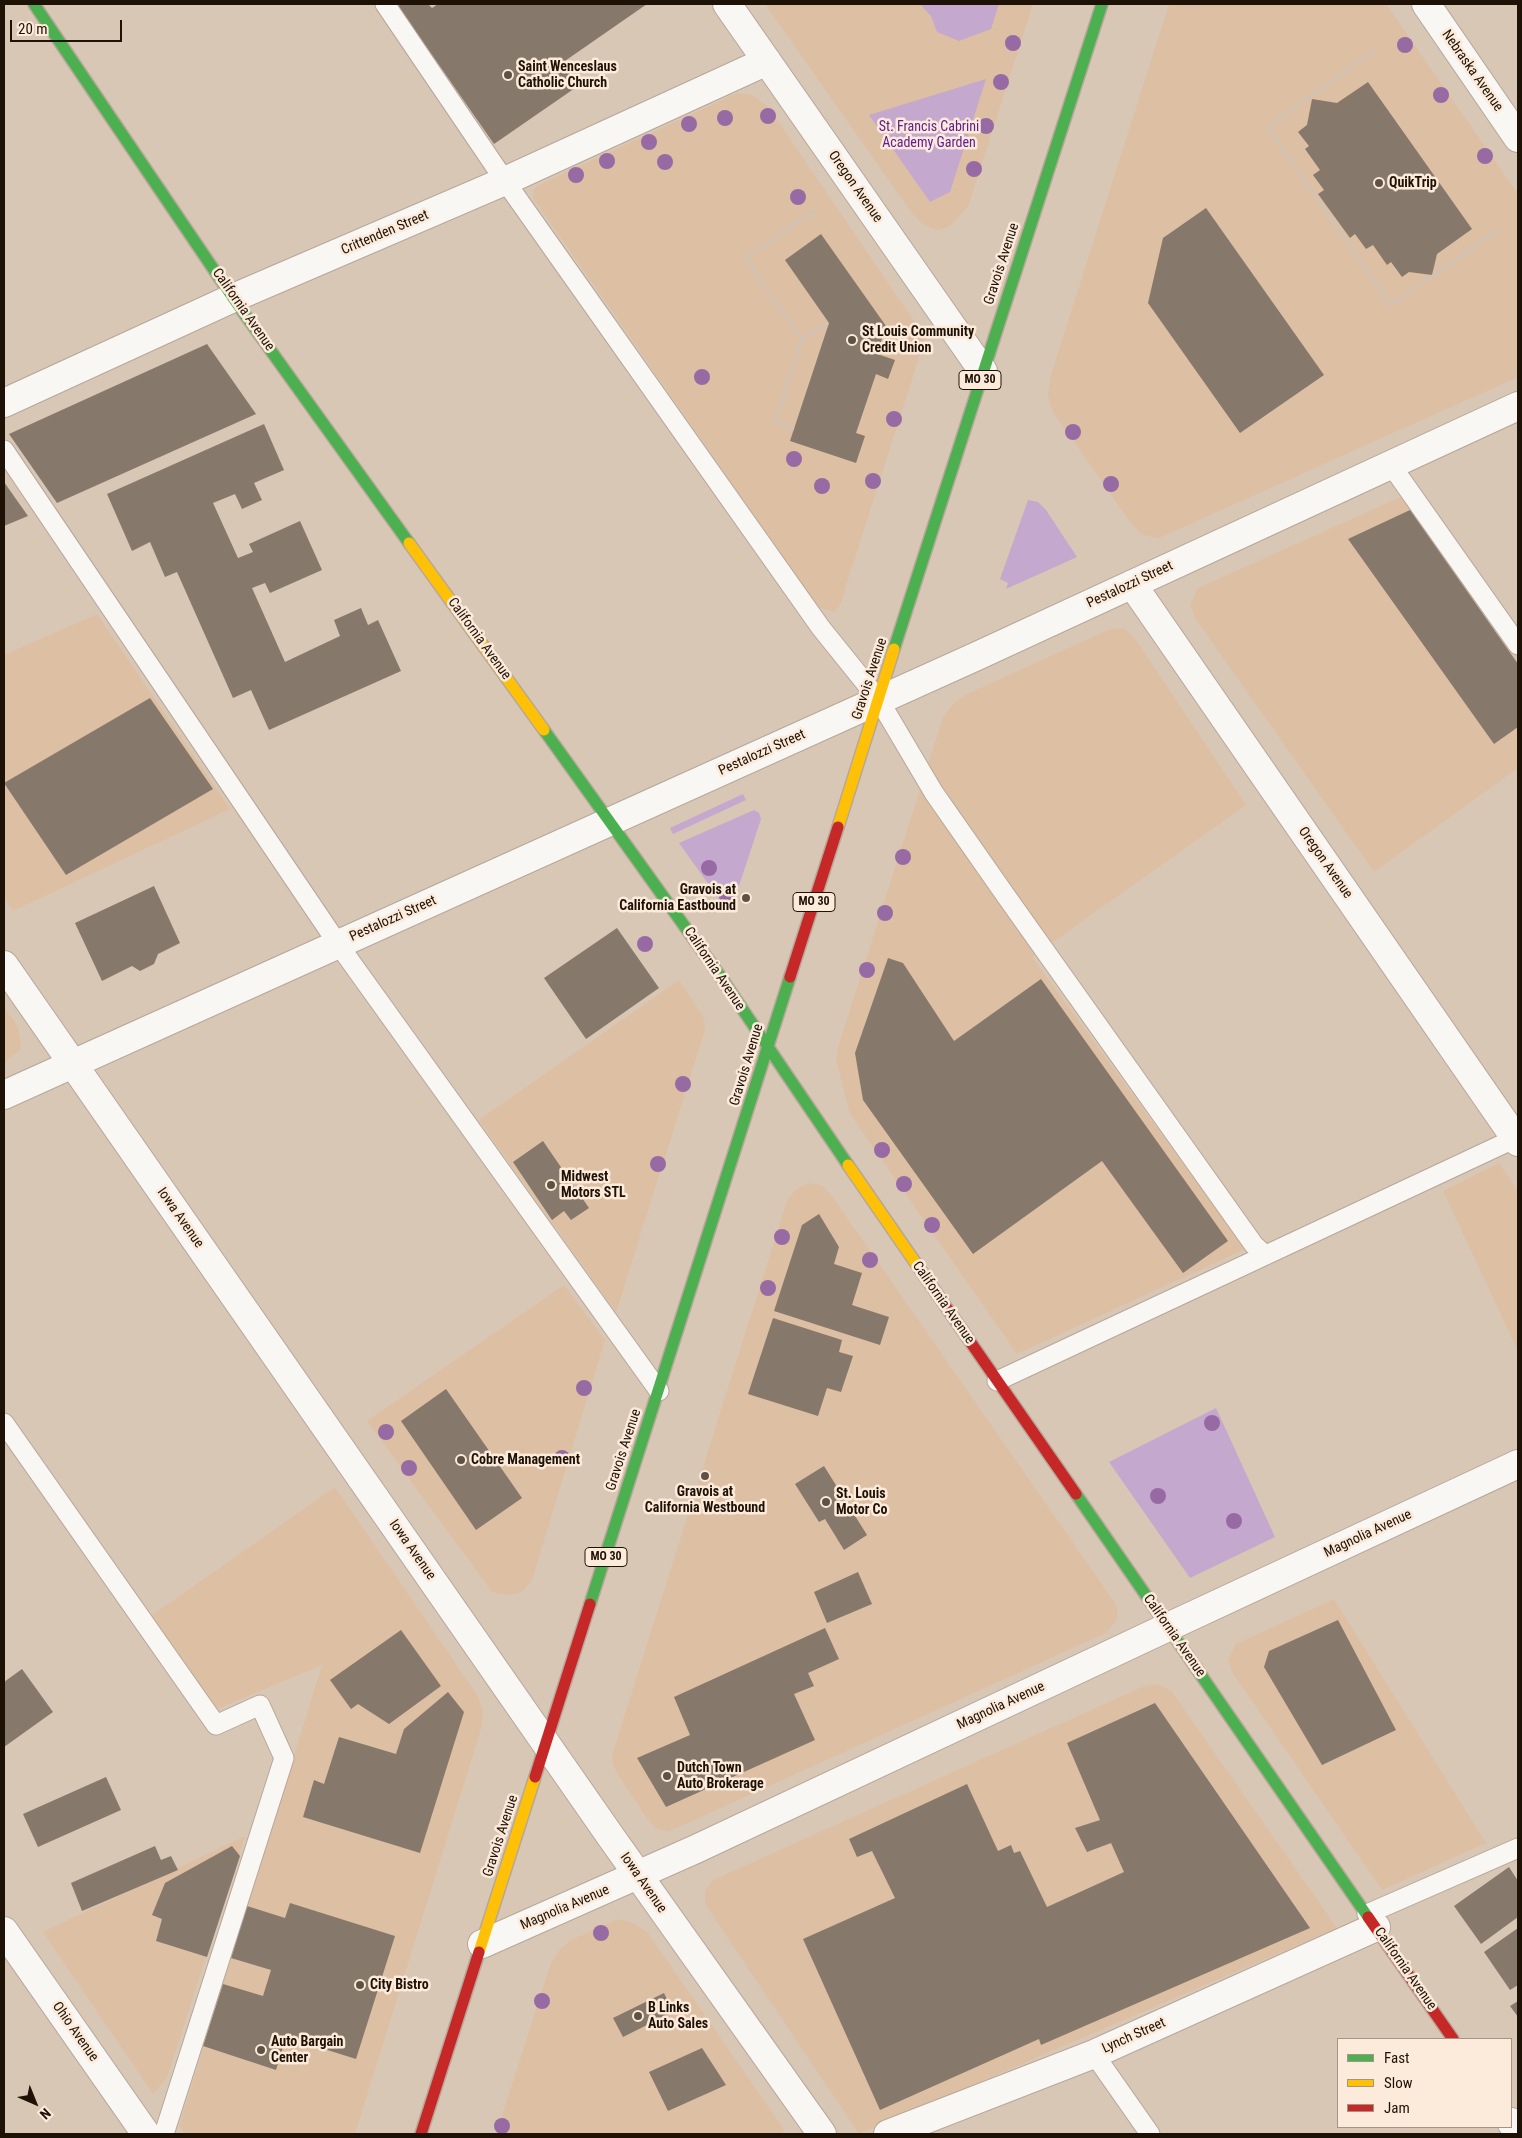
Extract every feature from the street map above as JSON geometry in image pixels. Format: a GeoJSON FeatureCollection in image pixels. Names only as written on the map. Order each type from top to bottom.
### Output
{"type":"FeatureCollection","features":[{"type":"Feature","properties":{"kind":"street","name":"California Avenue"},"geometry":{"type":"LineString","coordinates":[[34,4],[234,298],[718,973],[767,1048],[1453,2038]]}},
{"type":"Feature","properties":{"kind":"street","name":"Oregon Avenue"},"geometry":{"type":"LineString","coordinates":[[727,4],[922,280],[983,370]]}},
{"type":"Feature","properties":{"kind":"street","name":"Gravois Avenue"},"geometry":{"type":"LineString","coordinates":[[421,2134],[983,370],[1102,4]]}},
{"type":"Feature","properties":{"kind":"street","name":"Nebraska Avenue"},"geometry":{"type":"LineString","coordinates":[[1426,4],[1518,138]]}},
{"type":"Feature","properties":{"kind":"street","name":"Crittenden Street"},"geometry":{"type":"LineString","coordinates":[[4,403],[234,298],[505,181],[766,61]]}},
{"type":"Feature","properties":{"kind":"street","name":"Pestalozzi Street"},"geometry":{"type":"LineString","coordinates":[[4,1095],[879,700],[1518,406]]}},
{"type":"Feature","properties":{"kind":"street","name":"Oregon Avenue"},"geometry":{"type":"LineString","coordinates":[[1132,584],[1517,1139]]}},
{"type":"Feature","properties":{"kind":"street","name":"Iowa Avenue"},"geometry":{"type":"LineString","coordinates":[[4,965],[638,1876],[822,2134]]}},
{"type":"Feature","properties":{"kind":"street","name":"Magnolia Avenue"},"geometry":{"type":"LineString","coordinates":[[482,1944],[638,1876],[1168,1626],[1518,1464]]}},
{"type":"Feature","properties":{"kind":"street","name":"Lynch Street"},"geometry":{"type":"LineString","coordinates":[[888,2134],[1094,2054],[1371,1921]]}},
{"type":"Feature","properties":{"kind":"street","name":"Ohio Avenue"},"geometry":{"type":"LineString","coordinates":[[4,1931],[146,2134]]}},
{"type":"Feature","properties":{"kind":"lane"},"geometry":{"type":"LineString","coordinates":[[385,4],[505,181],[821,628],[879,700],[934,793],[1254,1244],[1266,1256]]}},
{"type":"Feature","properties":{"kind":"lane"},"geometry":{"type":"LineString","coordinates":[[4,450],[338,944],[659,1391]]}},
{"type":"Feature","properties":{"kind":"lane"},"geometry":{"type":"LineString","coordinates":[[1391,465],[1518,645]]}},
{"type":"Feature","properties":{"kind":"lane"},"geometry":{"type":"LineString","coordinates":[[998,1381],[1517,1139]]}},
{"type":"Feature","properties":{"kind":"lane"},"geometry":{"type":"LineString","coordinates":[[4,1423],[216,1725],[260,1705],[284,1758],[164,2134]]}},
{"type":"Feature","properties":{"kind":"lane"},"geometry":{"type":"LineString","coordinates":[[1371,1921],[1518,1848]]}},
{"type":"Feature","properties":{"kind":"lane"},"geometry":{"type":"LineString","coordinates":[[1094,2054],[1150,2134]]}},
{"type":"Feature","properties":{"kind":"path"},"geometry":{"type":"LineString","coordinates":[[1196,4],[1202,6],[1204,4]]}},
{"type":"Feature","properties":{"kind":"path"},"geometry":{"type":"LineString","coordinates":[[1374,51],[1266,127],[1391,305],[1499,229]]}},
{"type":"Feature","properties":{"kind":"path"},"geometry":{"type":"LineString","coordinates":[[1298,97],[1301,102]]}},
{"type":"Feature","properties":{"kind":"path"},"geometry":{"type":"LineString","coordinates":[[802,339],[745,259],[818,208]]}},
{"type":"Feature","properties":{"kind":"path"},"geometry":{"type":"LineString","coordinates":[[794,429],[776,421],[802,339],[829,323]]}},
{"type":"Feature","properties":{"kind":"shaded area"},"geometry":{"type":"Polygon","coordinates":[[[765,4],[1033,4],[968,207],[949,227],[936,230],[923,224],[911,212],[765,4]]]}},
{"type":"Feature","properties":{"kind":"shaded area"},"geometry":{"type":"Polygon","coordinates":[[[1169,4],[1386,4],[1518,194],[1518,377],[1159,538],[1142,535],[1131,523],[1053,412],[1048,396],[1050,378],[1169,4]]]}},
{"type":"Feature","properties":{"kind":"shaded area"},"geometry":{"type":"Polygon","coordinates":[[[737,93],[753,95],[769,108],[918,327],[923,338],[922,348],[840,605],[834,612],[818,607],[533,198],[533,191],[537,186],[737,93]]]}},
{"type":"Feature","properties":{"kind":"shaded area"},"geometry":{"type":"Polygon","coordinates":[[[1403,496],[1518,661],[1518,768],[1374,872],[1195,618],[1190,605],[1198,588],[1403,496]]]}},
{"type":"Feature","properties":{"kind":"shaded area"},"geometry":{"type":"Polygon","coordinates":[[[97,614],[230,809],[13,911],[4,898],[4,655],[97,614]]]}},
{"type":"Feature","properties":{"kind":"shaded area"},"geometry":{"type":"Polygon","coordinates":[[[1124,628],[1134,637],[1246,805],[1032,957],[1245,1249],[1017,1354],[850,1114],[836,1059],[838,1047],[943,717],[955,702],[967,694],[1110,629],[1124,628]]]}},
{"type":"Feature","properties":{"kind":"shaded area"},"geometry":{"type":"Polygon","coordinates":[[[679,980],[703,1016],[705,1024],[704,1033],[616,1312],[479,1120],[679,980]]]}},
{"type":"Feature","properties":{"kind":"shaded area"},"geometry":{"type":"Polygon","coordinates":[[[4,1007],[18,1027],[21,1049],[4,1063],[4,1007]]]}},
{"type":"Feature","properties":{"kind":"shaded area"},"geometry":{"type":"Polygon","coordinates":[[[1499,1163],[1518,1191],[1518,1351],[1443,1191],[1499,1163]]]}},
{"type":"Feature","properties":{"kind":"shaded area"},"geometry":{"type":"Polygon","coordinates":[[[809,1183],[823,1186],[832,1196],[1117,1606],[1117,1620],[1106,1633],[668,1832],[656,1828],[649,1821],[618,1775],[613,1765],[612,1755],[787,1201],[796,1189],[809,1183]]]}},
{"type":"Feature","properties":{"kind":"shaded area"},"geometry":{"type":"Polygon","coordinates":[[[564,1285],[605,1340],[532,1580],[522,1592],[510,1595],[501,1594],[492,1592],[367,1421],[564,1285]]]}},
{"type":"Feature","properties":{"kind":"shaded area"},"geometry":{"type":"Polygon","coordinates":[[[335,1487],[477,1695],[483,1710],[482,1726],[355,2134],[185,2134],[179,2126],[322,1665],[217,1709],[151,1616],[335,1487]]]}},
{"type":"Feature","properties":{"kind":"shaded area"},"geometry":{"type":"Polygon","coordinates":[[[1334,1599],[1486,1843],[1382,1890],[1232,1672],[1228,1660],[1236,1644],[1334,1599]]]}},
{"type":"Feature","properties":{"kind":"shaded area"},"geometry":{"type":"Polygon","coordinates":[[[1158,1684],[1172,1692],[1337,1928],[859,2134],[705,1904],[705,1890],[713,1880],[1142,1687],[1158,1684]]]}},
{"type":"Feature","properties":{"kind":"shaded area"},"geometry":{"type":"Polygon","coordinates":[[[245,1836],[167,2078],[153,2094],[43,1932],[245,1836]]]}},
{"type":"Feature","properties":{"kind":"shaded area"},"geometry":{"type":"Polygon","coordinates":[[[618,1919],[633,1923],[648,1933],[783,2128],[784,2134],[496,2134],[551,1963],[560,1949],[571,1940],[618,1919]]]}},
{"type":"Feature","properties":{"kind":"green space"},"geometry":{"type":"Polygon","coordinates":[[[920,4],[999,4],[991,29],[959,41],[937,32],[931,16],[920,4]]]}},
{"type":"Feature","properties":{"kind":"green space","name":"St. Francis Cabrini Academy Garden"},"geometry":{"type":"Polygon","coordinates":[[[986,79],[950,192],[930,202],[869,115],[986,79]]]}},
{"type":"Feature","properties":{"kind":"green space"},"geometry":{"type":"Polygon","coordinates":[[[1028,500],[1038,502],[1046,510],[1077,557],[1006,589],[1008,583],[1000,579],[1028,500]]]}},
{"type":"Feature","properties":{"kind":"green space"},"geometry":{"type":"Polygon","coordinates":[[[743,794],[746,800],[673,834],[670,828],[743,794]]]}},
{"type":"Feature","properties":{"kind":"green space"},"geometry":{"type":"Polygon","coordinates":[[[754,810],[759,813],[761,819],[734,901],[731,905],[726,906],[679,843],[754,810]]]}},
{"type":"Feature","properties":{"kind":"green space"},"geometry":{"type":"Polygon","coordinates":[[[1216,1408],[1275,1537],[1190,1578],[1109,1462],[1216,1408]]]}},
{"type":"Feature","properties":{"kind":"building","name":"Saint Wenceslaus Catholic Church"},"geometry":{"type":"Polygon","coordinates":[[[402,4],[428,4],[432,8],[438,4],[647,4],[562,63],[578,86],[494,144],[398,6],[402,4]]]}},
{"type":"Feature","properties":{"kind":"building","name":"QuikTrip"},"geometry":{"type":"Polygon","coordinates":[[[1368,82],[1472,229],[1437,254],[1432,275],[1409,272],[1402,277],[1391,262],[1387,265],[1373,245],[1366,249],[1355,234],[1350,238],[1318,194],[1324,190],[1313,175],[1320,170],[1305,149],[1309,146],[1298,132],[1307,125],[1312,99],[1337,103],[1368,82]]]}},
{"type":"Feature","properties":{"kind":"building"},"geometry":{"type":"Polygon","coordinates":[[[1206,208],[1324,375],[1240,433],[1148,303],[1163,238],[1206,208]]]}},
{"type":"Feature","properties":{"kind":"building","name":"St Louis Community Credit Union"},"geometry":{"type":"Polygon","coordinates":[[[821,234],[886,326],[877,354],[895,360],[888,379],[876,374],[856,433],[865,436],[856,463],[790,441],[829,323],[785,260],[821,234]]]}},
{"type":"Feature","properties":{"kind":"building"},"geometry":{"type":"Polygon","coordinates":[[[207,344],[256,414],[57,503],[9,434],[207,344]]]}},
{"type":"Feature","properties":{"kind":"building"},"geometry":{"type":"Polygon","coordinates":[[[264,424],[284,470],[254,483],[262,500],[242,509],[235,494],[213,503],[238,558],[253,552],[249,544],[300,521],[322,570],[270,593],[265,583],[252,588],[285,662],[340,636],[334,620],[361,608],[368,625],[378,620],[401,671],[269,730],[251,690],[233,698],[177,572],[165,577],[150,542],[132,551],[107,494],[264,424]]]}},
{"type":"Feature","properties":{"kind":"building"},"geometry":{"type":"Polygon","coordinates":[[[4,482],[28,516],[4,526],[4,482]]]}},
{"type":"Feature","properties":{"kind":"building"},"geometry":{"type":"Polygon","coordinates":[[[1410,510],[1518,664],[1518,727],[1494,744],[1348,539],[1410,510]]]}},
{"type":"Feature","properties":{"kind":"building"},"geometry":{"type":"Polygon","coordinates":[[[150,698],[213,789],[66,875],[4,783],[150,698]]]}},
{"type":"Feature","properties":{"kind":"building"},"geometry":{"type":"Polygon","coordinates":[[[154,886],[180,943],[158,954],[154,964],[140,971],[132,966],[102,981],[75,923],[154,886]]]}},
{"type":"Feature","properties":{"kind":"building"},"geometry":{"type":"Polygon","coordinates":[[[617,928],[659,988],[586,1039],[544,978],[617,928]]]}},
{"type":"Feature","properties":{"kind":"building"},"geometry":{"type":"Polygon","coordinates":[[[888,958],[903,963],[954,1041],[1041,979],[1228,1241],[1183,1273],[1102,1161],[973,1254],[863,1100],[855,1053],[888,958]]]}},
{"type":"Feature","properties":{"kind":"building","name":"Midwest Motors STL"},"geometry":{"type":"Polygon","coordinates":[[[543,1141],[589,1208],[571,1220],[564,1211],[552,1220],[513,1162],[543,1141]]]}},
{"type":"Feature","properties":{"kind":"building"},"geometry":{"type":"Polygon","coordinates":[[[819,1214],[839,1247],[834,1264],[862,1273],[852,1305],[889,1317],[880,1345],[774,1311],[802,1225],[819,1214]]]}},
{"type":"Feature","properties":{"kind":"building"},"geometry":{"type":"Polygon","coordinates":[[[773,1318],[842,1340],[839,1352],[853,1356],[841,1392],[827,1388],[818,1416],[748,1394],[773,1318]]]}},
{"type":"Feature","properties":{"kind":"building","name":"Cobre Management"},"geometry":{"type":"Polygon","coordinates":[[[446,1389],[522,1498],[476,1530],[401,1421],[446,1389]]]}},
{"type":"Feature","properties":{"kind":"building","name":"St. Louis Motor Co"},"geometry":{"type":"Polygon","coordinates":[[[824,1466],[867,1535],[844,1550],[825,1519],[819,1522],[795,1484],[824,1466]]]}},
{"type":"Feature","properties":{"kind":"building"},"geometry":{"type":"Polygon","coordinates":[[[858,1572],[872,1604],[827,1623],[814,1592],[858,1572]]]}},
{"type":"Feature","properties":{"kind":"building"},"geometry":{"type":"Polygon","coordinates":[[[1338,1620],[1396,1730],[1322,1765],[1264,1667],[1269,1651],[1338,1620]]]}},
{"type":"Feature","properties":{"kind":"building"},"geometry":{"type":"Polygon","coordinates":[[[825,1628],[839,1659],[808,1673],[814,1686],[794,1694],[815,1740],[666,1807],[637,1758],[690,1735],[674,1697],[825,1628]]]}},
{"type":"Feature","properties":{"kind":"building"},"geometry":{"type":"Polygon","coordinates":[[[401,1630],[441,1686],[389,1724],[358,1704],[351,1709],[330,1680],[401,1630]]]}},
{"type":"Feature","properties":{"kind":"building"},"geometry":{"type":"Polygon","coordinates":[[[22,1669],[53,1712],[4,1747],[4,1682],[22,1669]]]}},
{"type":"Feature","properties":{"kind":"building"},"geometry":{"type":"Polygon","coordinates":[[[448,1692],[464,1712],[420,1853],[303,1817],[314,1780],[324,1784],[339,1737],[396,1754],[404,1729],[448,1692]]]}},
{"type":"Feature","properties":{"kind":"building"},"geometry":{"type":"Polygon","coordinates":[[[1155,1703],[1310,1928],[1041,2045],[1039,2039],[880,2110],[803,1939],[895,1898],[872,1851],[857,1857],[849,1839],[967,1784],[998,1851],[1011,1845],[1014,1853],[1020,1851],[1047,1907],[1124,1872],[1111,1843],[1087,1852],[1075,1828],[1100,1820],[1067,1743],[1155,1703]]]}},
{"type":"Feature","properties":{"kind":"building"},"geometry":{"type":"Polygon","coordinates":[[[106,1777],[121,1810],[38,1847],[23,1814],[106,1777]]]}},
{"type":"Feature","properties":{"kind":"building"},"geometry":{"type":"Polygon","coordinates":[[[155,1846],[161,1860],[171,1856],[178,1870],[82,1911],[71,1883],[155,1846]]]}},
{"type":"Feature","properties":{"kind":"building"},"geometry":{"type":"Polygon","coordinates":[[[232,1846],[240,1856],[207,1957],[156,1941],[162,1919],[152,1915],[165,1883],[232,1846]]]}},
{"type":"Feature","properties":{"kind":"building"},"geometry":{"type":"Polygon","coordinates":[[[1509,1867],[1518,1881],[1518,1917],[1481,1944],[1454,1906],[1509,1867]]]}},
{"type":"Feature","properties":{"kind":"building"},"geometry":{"type":"Polygon","coordinates":[[[290,1903],[395,1936],[356,2059],[286,2037],[276,2070],[203,2046],[223,1984],[263,1996],[271,1970],[231,1958],[247,1906],[285,1918],[290,1903]]]}},
{"type":"Feature","properties":{"kind":"building"},"geometry":{"type":"Polygon","coordinates":[[[1518,1928],[1518,1985],[1510,1990],[1484,1952],[1518,1928]]]}},
{"type":"Feature","properties":{"kind":"building"},"geometry":{"type":"Polygon","coordinates":[[[664,1993],[673,2012],[623,2037],[613,2018],[664,1993]]]}},
{"type":"Feature","properties":{"kind":"building"},"geometry":{"type":"Polygon","coordinates":[[[1518,2001],[1518,2017],[1510,2006],[1518,2001]]]}},
{"type":"Feature","properties":{"kind":"building"},"geometry":{"type":"Polygon","coordinates":[[[702,2048],[726,2085],[668,2111],[649,2072],[702,2048]]]}},
{"type":"Feature","properties":{"kind":"traffic: fast"},"geometry":{"type":"LineString","coordinates":[[34,4],[233,298],[409,543]]}},
{"type":"Feature","properties":{"kind":"traffic: fast"},"geometry":{"type":"LineString","coordinates":[[894,649],[1102,4]]}},
{"type":"Feature","properties":{"kind":"traffic: fast"},"geometry":{"type":"LineString","coordinates":[[544,730],[718,973],[848,1165]]}},
{"type":"Feature","properties":{"kind":"traffic: fast"},"geometry":{"type":"LineString","coordinates":[[590,1604],[790,977]]}},
{"type":"Feature","properties":{"kind":"traffic: fast"},"geometry":{"type":"LineString","coordinates":[[1076,1494],[1368,1917]]}},
{"type":"Feature","properties":{"kind":"traffic: slow"},"geometry":{"type":"LineString","coordinates":[[409,543],[544,730]]}},
{"type":"Feature","properties":{"kind":"traffic: slow"},"geometry":{"type":"LineString","coordinates":[[838,827],[894,649]]}},
{"type":"Feature","properties":{"kind":"traffic: slow"},"geometry":{"type":"LineString","coordinates":[[848,1165],[935,1291]]}},
{"type":"Feature","properties":{"kind":"traffic: slow"},"geometry":{"type":"LineString","coordinates":[[479,1952],[535,1777]]}},
{"type":"Feature","properties":{"kind":"traffic: jam"},"geometry":{"type":"LineString","coordinates":[[790,977],[838,827]]}},
{"type":"Feature","properties":{"kind":"traffic: jam"},"geometry":{"type":"LineString","coordinates":[[935,1291],[1076,1494]]}},
{"type":"Feature","properties":{"kind":"traffic: jam"},"geometry":{"type":"LineString","coordinates":[[535,1777],[590,1604]]}},
{"type":"Feature","properties":{"kind":"traffic: jam"},"geometry":{"type":"LineString","coordinates":[[1368,1917],[1452,2038]]}},
{"type":"Feature","properties":{"kind":"traffic: jam"},"geometry":{"type":"LineString","coordinates":[[421,2134],[479,1952]]}},
{"type":"Feature","properties":{"kind":"place","name":"Saint Wenceslaus Catholic Church"},"geometry":{"type":"Point","coordinates":[508,75]}},
{"type":"Feature","properties":{"kind":"place","name":"QuikTrip"},"geometry":{"type":"Point","coordinates":[1379,183]}},
{"type":"Feature","properties":{"kind":"place","name":"St Louis Community Credit Union"},"geometry":{"type":"Point","coordinates":[852,340]}},
{"type":"Feature","properties":{"kind":"place","name":"Gravois at California Eastbound"},"geometry":{"type":"Point","coordinates":[746,898]}},
{"type":"Feature","properties":{"kind":"place","name":"Midwest Motors STL"},"geometry":{"type":"Point","coordinates":[551,1185]}},
{"type":"Feature","properties":{"kind":"place","name":"Cobre Management"},"geometry":{"type":"Point","coordinates":[461,1460]}},
{"type":"Feature","properties":{"kind":"place","name":"Gravois at California Westbound"},"geometry":{"type":"Point","coordinates":[705,1476]}},
{"type":"Feature","properties":{"kind":"place","name":"St. Louis Motor Co"},"geometry":{"type":"Point","coordinates":[826,1502]}},
{"type":"Feature","properties":{"kind":"place","name":"Dutch Town Auto Brokerage"},"geometry":{"type":"Point","coordinates":[667,1776]}},
{"type":"Feature","properties":{"kind":"place","name":"City Bistro"},"geometry":{"type":"Point","coordinates":[360,1985]}},
{"type":"Feature","properties":{"kind":"place","name":"B Links Auto Sales"},"geometry":{"type":"Point","coordinates":[638,2016]}},
{"type":"Feature","properties":{"kind":"place","name":"Auto Bargain Center"},"geometry":{"type":"Point","coordinates":[261,2050]}}]}
